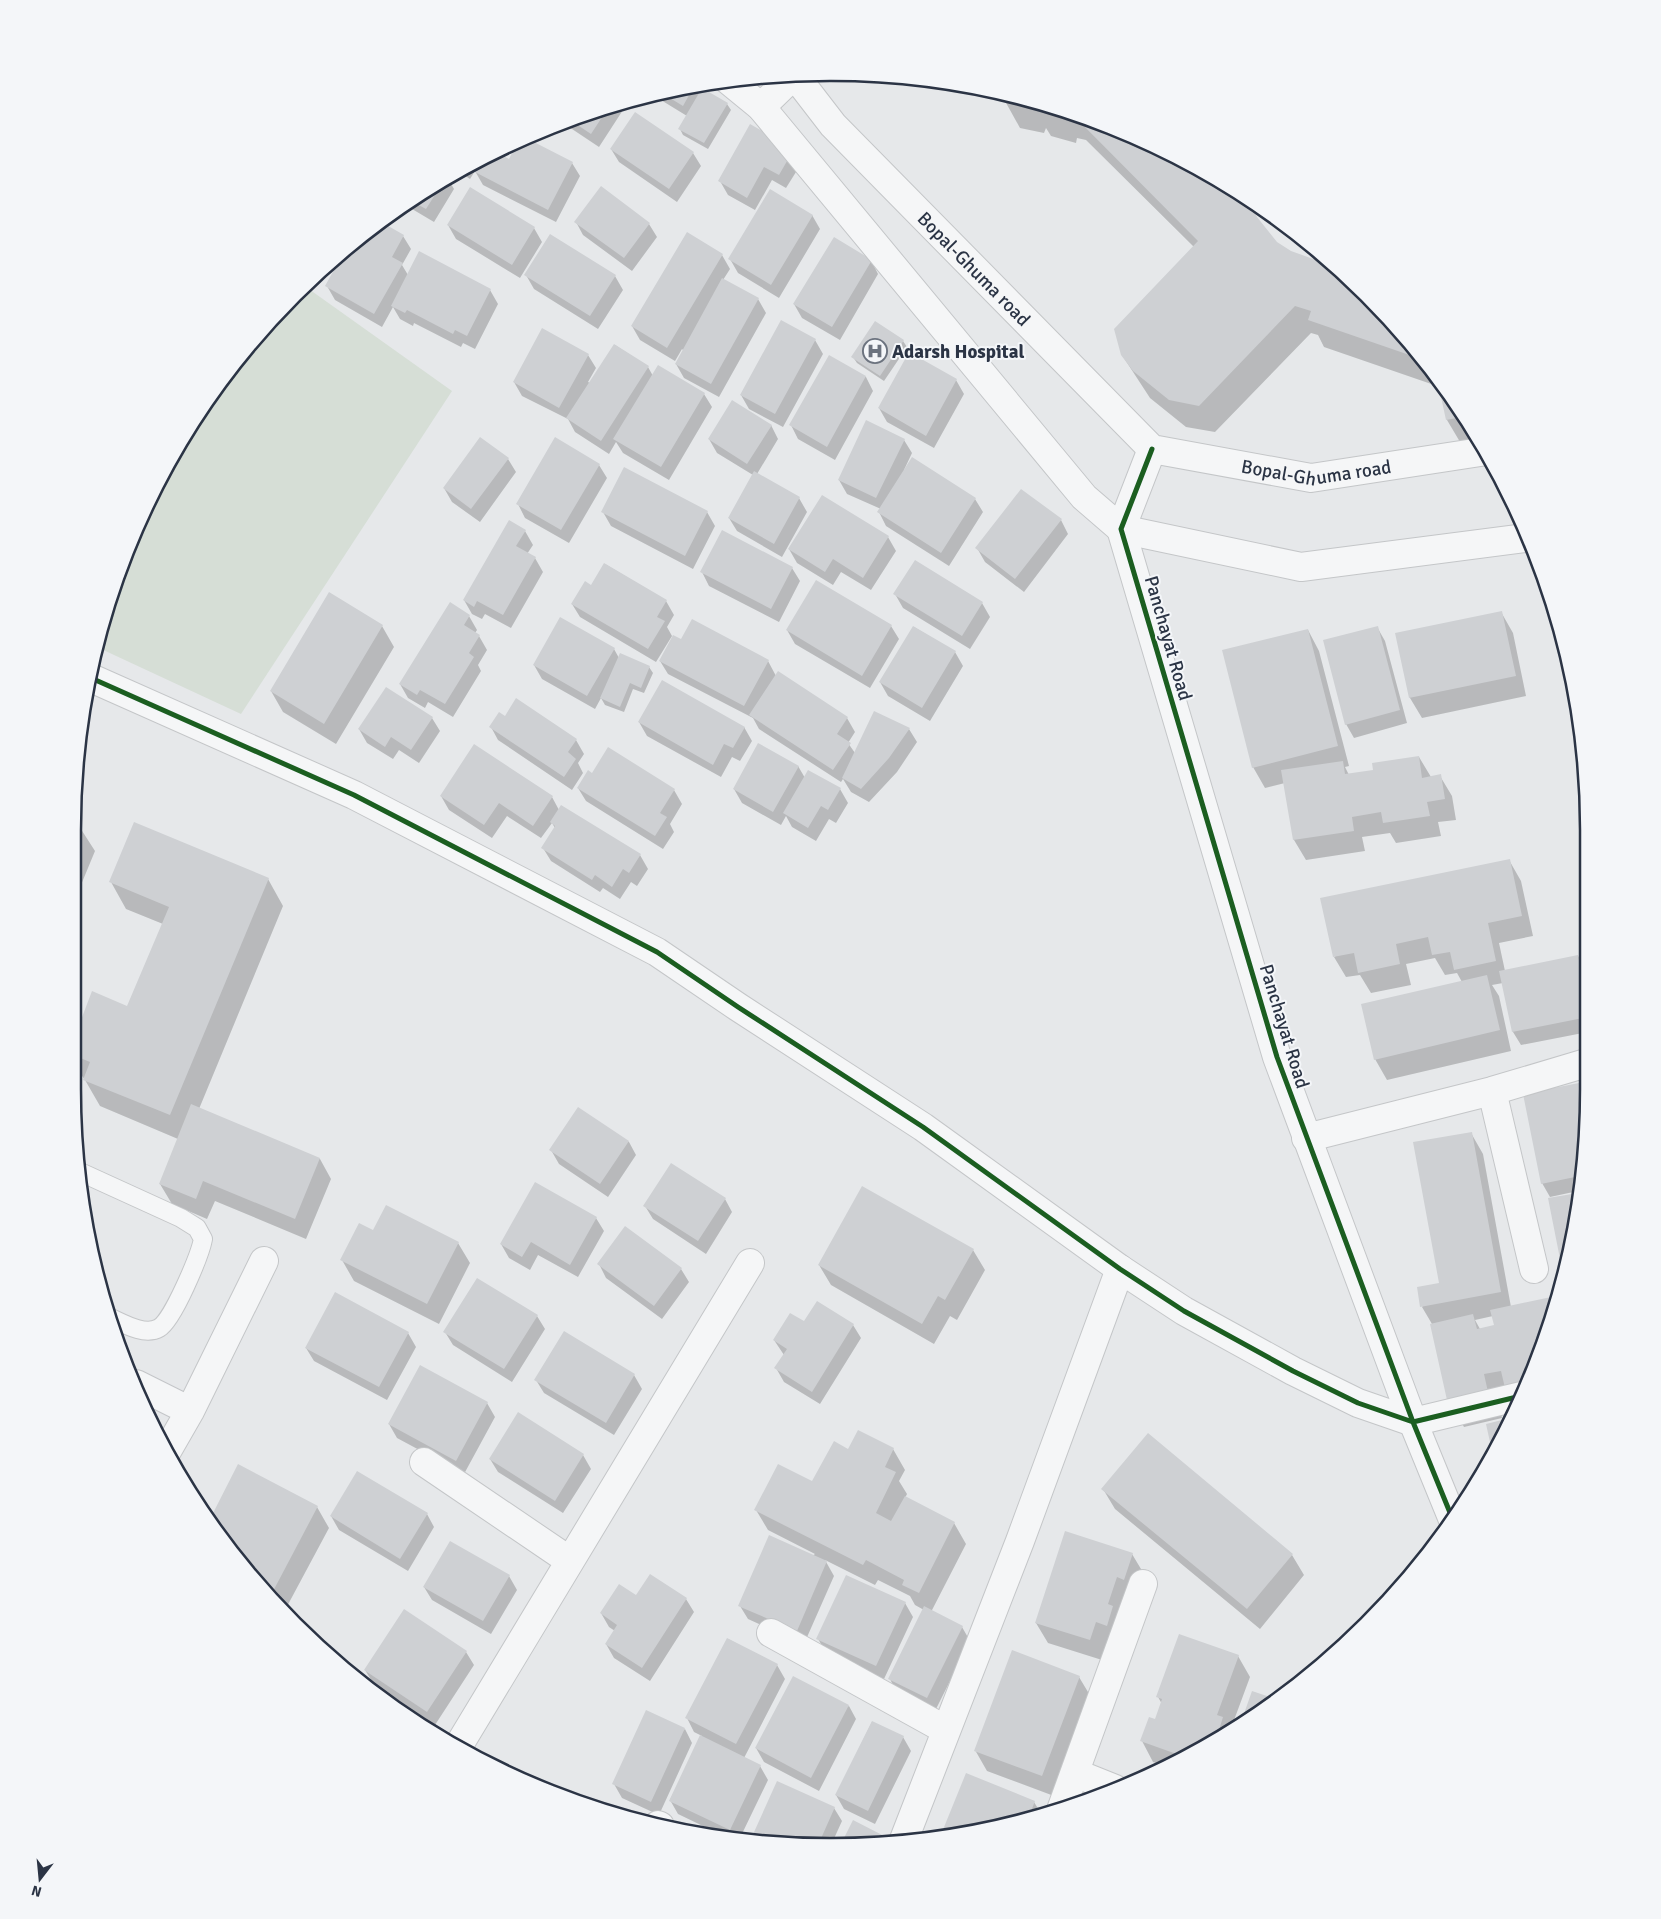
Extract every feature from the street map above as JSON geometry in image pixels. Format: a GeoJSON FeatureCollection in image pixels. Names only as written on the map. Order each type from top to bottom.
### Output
{"type":"FeatureCollection","features":[{"type":"Feature","properties":{"kind":"street","name":"Bopal-Ghuma road"},"geometry":{"type":"LineString","coordinates":[[798,82],[833,125],[1152,449],[1311,478],[1477,453]]}},
{"type":"Feature","properties":{"kind":"street"},"geometry":{"type":"LineString","coordinates":[[761,107],[788,83]]}},
{"type":"Feature","properties":{"kind":"street"},"geometry":{"type":"LineString","coordinates":[[737,88],[761,107],[1084,497],[1121,529],[1301,567],[1521,539]]}},
{"type":"Feature","properties":{"kind":"street"},"geometry":{"type":"LineString","coordinates":[[1121,529],[1152,449]]}},
{"type":"Feature","properties":{"kind":"street","name":"Panchayat Road"},"geometry":{"type":"LineString","coordinates":[[1121,529],[1277,1057],[1413,1422],[1449,1511]]}},
{"type":"Feature","properties":{"kind":"street"},"geometry":{"type":"LineString","coordinates":[[97,681],[354,795],[657,952],[738,1007],[924,1127],[1120,1269],[1184,1311],[1293,1372],[1358,1404],[1413,1422],[1512,1398]]}},
{"type":"Feature","properties":{"kind":"street"},"geometry":{"type":"LineString","coordinates":[[1306,1138],[1492,1091],[1580,1065]]}},
{"type":"Feature","properties":{"kind":"street"},"geometry":{"type":"LineString","coordinates":[[1492,1091],[1534,1269]]}},
{"type":"Feature","properties":{"kind":"street"},"geometry":{"type":"LineString","coordinates":[[171,1443],[190,1411],[264,1261]]}},
{"type":"Feature","properties":{"kind":"street"},"geometry":{"type":"LineString","coordinates":[[462,1740],[750,1263]]}},
{"type":"Feature","properties":{"kind":"street"},"geometry":{"type":"LineString","coordinates":[[906,1833],[1020,1541],[1120,1269]]}},
{"type":"Feature","properties":{"kind":"street"},"geometry":{"type":"LineString","coordinates":[[144,1388],[190,1411]]}},
{"type":"Feature","properties":{"kind":"street"},"geometry":{"type":"LineString","coordinates":[[424,1462],[570,1561]]}},
{"type":"Feature","properties":{"kind":"street"},"geometry":{"type":"LineString","coordinates":[[1065,1800],[1143,1584]]}},
{"type":"Feature","properties":{"kind":"street"},"geometry":{"type":"LineString","coordinates":[[770,1634],[946,1730]]}},
{"type":"Feature","properties":{"kind":"street"},"geometry":{"type":"LineString","coordinates":[[1075,1773],[1106,1785]]}},
{"type":"Feature","properties":{"kind":"lane"},"geometry":{"type":"LineString","coordinates":[[87,1175],[181,1218],[197,1228],[203,1239],[201,1251],[185,1286],[167,1320],[158,1329],[146,1331],[119,1321]]}},
{"type":"Feature","properties":{"kind":"shaded area"},"geometry":{"type":"Polygon","coordinates":[[[311,291],[452,391],[241,714],[104,650],[121,590],[138,544],[182,456],[236,374],[267,336],[311,291]]]}},
{"type":"Feature","properties":{"kind":"building"},"geometry":{"type":"Polygon","coordinates":[[[709,92],[728,103],[704,143],[678,129],[699,94],[709,92]]]}},
{"type":"Feature","properties":{"kind":"building"},"geometry":{"type":"Polygon","coordinates":[[[689,95],[683,106],[671,99],[689,95]]]}},
{"type":"Feature","properties":{"kind":"building"},"geometry":{"type":"Polygon","coordinates":[[[635,112],[694,152],[669,189],[610,149],[635,112]]]}},
{"type":"Feature","properties":{"kind":"building"},"geometry":{"type":"Polygon","coordinates":[[[602,117],[591,134],[578,125],[602,117]]]}},
{"type":"Feature","properties":{"kind":"building"},"geometry":{"type":"Polygon","coordinates":[[[750,124],[794,149],[779,175],[764,167],[747,198],[718,181],[750,124]]]}},
{"type":"Feature","properties":{"kind":"building"},"geometry":{"type":"Polygon","coordinates":[[[1084,126],[1117,138],[1162,159],[1205,182],[1255,214],[1277,242],[1291,251],[1317,260],[1325,267],[1394,336],[1410,355],[1308,320],[1311,311],[1295,306],[1199,406],[1169,400],[1133,371],[1121,355],[1114,329],[1198,241],[1084,126]]]}},
{"type":"Feature","properties":{"kind":"building"},"geometry":{"type":"Polygon","coordinates":[[[535,142],[573,162],[548,210],[475,172],[504,156],[509,159],[512,153],[535,142]]]}},
{"type":"Feature","properties":{"kind":"building"},"geometry":{"type":"Polygon","coordinates":[[[601,186],[650,223],[624,258],[574,222],[601,186]]]}},
{"type":"Feature","properties":{"kind":"building"},"geometry":{"type":"Polygon","coordinates":[[[470,187],[535,227],[512,265],[447,225],[470,187]]]}},
{"type":"Feature","properties":{"kind":"building"},"geometry":{"type":"Polygon","coordinates":[[[770,189],[813,215],[771,285],[728,259],[770,189]]]}},
{"type":"Feature","properties":{"kind":"building"},"geometry":{"type":"Polygon","coordinates":[[[435,195],[426,209],[419,205],[435,195]]]}},
{"type":"Feature","properties":{"kind":"building"},"geometry":{"type":"Polygon","coordinates":[[[388,226],[404,235],[392,257],[403,263],[374,314],[325,286],[336,267],[388,226]]]}},
{"type":"Feature","properties":{"kind":"building"},"geometry":{"type":"Polygon","coordinates":[[[687,232],[723,254],[667,348],[631,326],[687,232]]]}},
{"type":"Feature","properties":{"kind":"building"},"geometry":{"type":"Polygon","coordinates":[[[550,234],[616,275],[590,316],[524,275],[550,234]]]}},
{"type":"Feature","properties":{"kind":"building"},"geometry":{"type":"Polygon","coordinates":[[[834,237],[872,260],[832,327],[793,304],[834,237]]]}},
{"type":"Feature","properties":{"kind":"building"},"geometry":{"type":"Polygon","coordinates":[[[419,251],[491,289],[467,336],[455,330],[453,334],[407,310],[405,313],[391,306],[419,251]]]}},
{"type":"Feature","properties":{"kind":"building"},"geometry":{"type":"Polygon","coordinates":[[[722,278],[759,298],[711,384],[675,364],[722,278]]]}},
{"type":"Feature","properties":{"kind":"building"},"geometry":{"type":"Polygon","coordinates":[[[781,320],[816,339],[775,414],[740,395],[781,320]]]}},
{"type":"Feature","properties":{"kind":"building"},"geometry":{"type":"Polygon","coordinates":[[[875,321],[904,340],[880,376],[851,357],[875,321]]]}},
{"type":"Feature","properties":{"kind":"building"},"geometry":{"type":"Polygon","coordinates":[[[542,328],[589,354],[559,408],[513,382],[542,328]]]}},
{"type":"Feature","properties":{"kind":"building"},"geometry":{"type":"Polygon","coordinates":[[[614,344],[649,366],[601,441],[566,418],[614,344]]]}},
{"type":"Feature","properties":{"kind":"building"},"geometry":{"type":"Polygon","coordinates":[[[909,352],[957,379],[926,436],[878,408],[909,352]]]}},
{"type":"Feature","properties":{"kind":"building"},"geometry":{"type":"Polygon","coordinates":[[[829,355],[866,376],[827,447],[789,425],[829,355]]]}},
{"type":"Feature","properties":{"kind":"building"},"geometry":{"type":"Polygon","coordinates":[[[658,365],[705,393],[661,467],[613,439],[658,365]]]}},
{"type":"Feature","properties":{"kind":"building"},"geometry":{"type":"Polygon","coordinates":[[[1441,397],[1456,418],[1446,420],[1441,397]]]}},
{"type":"Feature","properties":{"kind":"building"},"geometry":{"type":"Polygon","coordinates":[[[732,400],[772,425],[747,464],[708,439],[732,400]]]}},
{"type":"Feature","properties":{"kind":"building"},"geometry":{"type":"Polygon","coordinates":[[[866,420],[905,439],[876,498],[838,480],[866,420]]]}},
{"type":"Feature","properties":{"kind":"building"},"geometry":{"type":"Polygon","coordinates":[[[480,437],[509,458],[471,509],[443,488],[480,437]]]}},
{"type":"Feature","properties":{"kind":"building"},"geometry":{"type":"Polygon","coordinates":[[[555,437],[600,464],[561,530],[516,504],[555,437]]]}},
{"type":"Feature","properties":{"kind":"building"},"geometry":{"type":"Polygon","coordinates":[[[912,457],[976,498],[941,553],[877,512],[912,457]]]}},
{"type":"Feature","properties":{"kind":"building"},"geometry":{"type":"Polygon","coordinates":[[[624,467],[708,511],[685,556],[601,512],[624,467]]]}},
{"type":"Feature","properties":{"kind":"building"},"geometry":{"type":"Polygon","coordinates":[[[754,471],[800,497],[774,544],[728,518],[754,471]]]}},
{"type":"Feature","properties":{"kind":"building"},"geometry":{"type":"Polygon","coordinates":[[[1021,489],[1062,519],[1015,579],[975,548],[1021,489]]]}},
{"type":"Feature","properties":{"kind":"building"},"geometry":{"type":"Polygon","coordinates":[[[822,495],[889,536],[863,578],[833,559],[825,572],[788,549],[822,495]]]}},
{"type":"Feature","properties":{"kind":"building"},"geometry":{"type":"Polygon","coordinates":[[[509,520],[526,530],[516,546],[536,557],[503,615],[477,601],[474,607],[463,600],[509,520]]]}},
{"type":"Feature","properties":{"kind":"building"},"geometry":{"type":"Polygon","coordinates":[[[722,530],[793,567],[771,609],[700,572],[722,530]]]}},
{"type":"Feature","properties":{"kind":"building"},"geometry":{"type":"Polygon","coordinates":[[[915,560],[983,602],[962,636],[893,594],[915,560]]]}},
{"type":"Feature","properties":{"kind":"building"},"geometry":{"type":"Polygon","coordinates":[[[604,563],[667,600],[657,617],[665,621],[648,649],[571,604],[585,581],[591,585],[604,563]]]}},
{"type":"Feature","properties":{"kind":"building"},"geometry":{"type":"Polygon","coordinates":[[[816,580],[892,625],[862,676],[786,630],[816,580]]]}},
{"type":"Feature","properties":{"kind":"building"},"geometry":{"type":"Polygon","coordinates":[[[329,592],[383,625],[324,724],[270,691],[329,592]]]}},
{"type":"Feature","properties":{"kind":"building"},"geometry":{"type":"Polygon","coordinates":[[[450,602],[470,615],[464,625],[480,635],[469,653],[474,657],[445,704],[420,690],[417,695],[399,684],[450,602]]]}},
{"type":"Feature","properties":{"kind":"building"},"geometry":{"type":"Polygon","coordinates":[[[1502,611],[1516,676],[1409,698],[1395,633],[1502,611]]]}},
{"type":"Feature","properties":{"kind":"building"},"geometry":{"type":"Polygon","coordinates":[[[560,617],[615,648],[587,696],[533,665],[560,617]]]}},
{"type":"Feature","properties":{"kind":"building"},"geometry":{"type":"Polygon","coordinates":[[[692,619],[769,660],[744,706],[659,661],[673,635],[681,639],[692,619]]]}},
{"type":"Feature","properties":{"kind":"building"},"geometry":{"type":"Polygon","coordinates":[[[913,626],[956,651],[922,708],[879,682],[913,626]]]}},
{"type":"Feature","properties":{"kind":"building"},"geometry":{"type":"Polygon","coordinates":[[[1378,626],[1400,710],[1345,725],[1323,640],[1378,626]]]}},
{"type":"Feature","properties":{"kind":"building"},"geometry":{"type":"Polygon","coordinates":[[[1308,629],[1338,746],[1252,768],[1222,650],[1308,629]]]}},
{"type":"Feature","properties":{"kind":"building"},"geometry":{"type":"Polygon","coordinates":[[[620,653],[650,666],[641,688],[630,683],[620,707],[600,698],[620,653]]]}},
{"type":"Feature","properties":{"kind":"building"},"geometry":{"type":"Polygon","coordinates":[[[778,671],[848,717],[837,734],[851,743],[833,770],[749,715],[778,671]]]}},
{"type":"Feature","properties":{"kind":"building"},"geometry":{"type":"Polygon","coordinates":[[[662,680],[745,727],[733,748],[724,744],[713,765],[638,722],[662,680]]]}},
{"type":"Feature","properties":{"kind":"building"},"geometry":{"type":"Polygon","coordinates":[[[386,687],[433,717],[411,750],[391,737],[385,747],[358,729],[386,687]]]}},
{"type":"Feature","properties":{"kind":"building"},"geometry":{"type":"Polygon","coordinates":[[[516,698],[577,739],[568,752],[576,759],[564,777],[489,727],[499,712],[505,716],[516,698]]]}},
{"type":"Feature","properties":{"kind":"building"},"geometry":{"type":"Polygon","coordinates":[[[874,711],[910,728],[889,758],[861,789],[842,778],[874,711]]]}},
{"type":"Feature","properties":{"kind":"building"},"geometry":{"type":"Polygon","coordinates":[[[758,743],[799,766],[773,812],[733,789],[758,743]]]}},
{"type":"Feature","properties":{"kind":"building"},"geometry":{"type":"Polygon","coordinates":[[[474,744],[553,796],[533,826],[499,803],[484,825],[440,796],[474,744]]]}},
{"type":"Feature","properties":{"kind":"building"},"geometry":{"type":"Polygon","coordinates":[[[608,747],[675,789],[660,813],[667,817],[655,836],[577,788],[588,770],[592,773],[608,747]]]}},
{"type":"Feature","properties":{"kind":"building"},"geometry":{"type":"Polygon","coordinates":[[[1419,756],[1422,778],[1441,774],[1445,799],[1427,802],[1430,816],[1383,823],[1381,812],[1352,817],[1354,831],[1293,840],[1281,770],[1343,761],[1345,774],[1373,770],[1372,763],[1419,756]]]}},
{"type":"Feature","properties":{"kind":"building"},"geometry":{"type":"Polygon","coordinates":[[[808,770],[841,788],[828,810],[821,806],[808,828],[783,813],[808,770]]]}},
{"type":"Feature","properties":{"kind":"building"},"geometry":{"type":"Polygon","coordinates":[[[561,805],[641,854],[629,873],[623,869],[612,887],[595,875],[592,880],[541,848],[555,826],[550,822],[561,805]]]}},
{"type":"Feature","properties":{"kind":"building"},"geometry":{"type":"Polygon","coordinates":[[[134,822],[269,878],[170,1115],[83,1080],[90,1062],[81,1058],[81,1020],[92,991],[127,1006],[169,907],[109,882],[134,822]]]}},
{"type":"Feature","properties":{"kind":"building"},"geometry":{"type":"Polygon","coordinates":[[[1510,859],[1522,916],[1488,923],[1496,961],[1454,970],[1450,952],[1432,955],[1428,937],[1396,944],[1400,964],[1358,973],[1354,953],[1333,957],[1320,898],[1510,859]]]}},
{"type":"Feature","properties":{"kind":"building"},"geometry":{"type":"Polygon","coordinates":[[[1578,955],[1580,964],[1580,1019],[1512,1032],[1499,971],[1578,955]]]}},
{"type":"Feature","properties":{"kind":"building"},"geometry":{"type":"Polygon","coordinates":[[[1487,975],[1500,1030],[1374,1060],[1361,1004],[1487,975]]]}},
{"type":"Feature","properties":{"kind":"building"},"geometry":{"type":"Polygon","coordinates":[[[1579,1083],[1578,1138],[1574,1177],[1541,1184],[1523,1094],[1579,1083]]]}},
{"type":"Feature","properties":{"kind":"building"},"geometry":{"type":"Polygon","coordinates":[[[191,1104],[320,1158],[295,1219],[203,1181],[196,1199],[159,1184],[191,1104]]]}},
{"type":"Feature","properties":{"kind":"building"},"geometry":{"type":"Polygon","coordinates":[[[578,1107],[629,1141],[600,1184],[549,1150],[578,1107]]]}},
{"type":"Feature","properties":{"kind":"building"},"geometry":{"type":"Polygon","coordinates":[[[1472,1132],[1501,1292],[1420,1307],[1417,1287],[1439,1283],[1413,1142],[1472,1132]]]}},
{"type":"Feature","properties":{"kind":"building"},"geometry":{"type":"Polygon","coordinates":[[[671,1163],[726,1198],[698,1241],[643,1206],[671,1163]]]}},
{"type":"Feature","properties":{"kind":"building"},"geometry":{"type":"Polygon","coordinates":[[[535,1182],[597,1217],[570,1265],[531,1242],[522,1257],[500,1244],[535,1182]]]}},
{"type":"Feature","properties":{"kind":"building"},"geometry":{"type":"Polygon","coordinates":[[[862,1186],[974,1249],[945,1300],[938,1296],[922,1324],[818,1265],[862,1186]]]}},
{"type":"Feature","properties":{"kind":"building"},"geometry":{"type":"Polygon","coordinates":[[[1572,1194],[1560,1257],[1548,1198],[1572,1194]]]}},
{"type":"Feature","properties":{"kind":"building"},"geometry":{"type":"Polygon","coordinates":[[[386,1205],[459,1242],[427,1304],[340,1260],[359,1223],[373,1230],[386,1205]]]}},
{"type":"Feature","properties":{"kind":"building"},"geometry":{"type":"Polygon","coordinates":[[[625,1226],[682,1268],[654,1306],[597,1264],[625,1226]]]}},
{"type":"Feature","properties":{"kind":"building"},"geometry":{"type":"Polygon","coordinates":[[[477,1278],[538,1315],[504,1369],[443,1332],[477,1278]]]}},
{"type":"Feature","properties":{"kind":"building"},"geometry":{"type":"Polygon","coordinates":[[[335,1292],[409,1332],[379,1387],[305,1348],[335,1292]]]}},
{"type":"Feature","properties":{"kind":"building"},"geometry":{"type":"Polygon","coordinates":[[[1549,1297],[1540,1329],[1518,1385],[1505,1388],[1501,1371],[1484,1374],[1488,1392],[1447,1400],[1430,1324],[1473,1314],[1477,1329],[1494,1325],[1490,1310],[1549,1297]]]}},
{"type":"Feature","properties":{"kind":"building"},"geometry":{"type":"Polygon","coordinates":[[[817,1301],[854,1324],[812,1392],[774,1368],[787,1349],[773,1340],[790,1313],[804,1321],[817,1301]]]}},
{"type":"Feature","properties":{"kind":"building"},"geometry":{"type":"Polygon","coordinates":[[[564,1331],[635,1374],[606,1423],[534,1380],[564,1331]]]}},
{"type":"Feature","properties":{"kind":"building"},"geometry":{"type":"Polygon","coordinates":[[[420,1365],[488,1402],[456,1461],[388,1424],[420,1365]]]}},
{"type":"Feature","properties":{"kind":"building"},"geometry":{"type":"Polygon","coordinates":[[[518,1412],[584,1454],[555,1501],[489,1459],[518,1412]]]}},
{"type":"Feature","properties":{"kind":"building"},"geometry":{"type":"Polygon","coordinates":[[[1502,1420],[1490,1442],[1486,1424],[1502,1420]]]}},
{"type":"Feature","properties":{"kind":"building"},"geometry":{"type":"Polygon","coordinates":[[[858,1430],[894,1448],[885,1467],[896,1472],[876,1513],[891,1521],[905,1496],[955,1522],[919,1593],[902,1585],[904,1580],[866,1560],[863,1565],[754,1510],[778,1464],[812,1481],[834,1441],[848,1449],[858,1430]]]}},
{"type":"Feature","properties":{"kind":"building"},"geometry":{"type":"Polygon","coordinates":[[[1148,1433],[1293,1554],[1247,1609],[1101,1489],[1148,1433]]]}},
{"type":"Feature","properties":{"kind":"building"},"geometry":{"type":"Polygon","coordinates":[[[238,1464],[318,1506],[274,1590],[236,1545],[213,1513],[238,1464]]]}},
{"type":"Feature","properties":{"kind":"building"},"geometry":{"type":"Polygon","coordinates":[[[357,1471],[428,1513],[400,1559],[330,1516],[357,1471]]]}},
{"type":"Feature","properties":{"kind":"building"},"geometry":{"type":"Polygon","coordinates":[[[1065,1531],[1133,1553],[1124,1580],[1117,1577],[1108,1604],[1113,1606],[1107,1626],[1096,1622],[1090,1640],[1035,1623],[1065,1531]]]}},
{"type":"Feature","properties":{"kind":"building"},"geometry":{"type":"Polygon","coordinates":[[[769,1535],[827,1561],[797,1631],[738,1606],[769,1535]]]}},
{"type":"Feature","properties":{"kind":"building"},"geometry":{"type":"Polygon","coordinates":[[[450,1541],[510,1575],[483,1621],[423,1587],[450,1541]]]}},
{"type":"Feature","properties":{"kind":"building"},"geometry":{"type":"Polygon","coordinates":[[[650,1574],[687,1598],[642,1668],[605,1644],[617,1625],[600,1613],[619,1584],[636,1595],[650,1574]]]}},
{"type":"Feature","properties":{"kind":"building"},"geometry":{"type":"Polygon","coordinates":[[[846,1575],[906,1602],[876,1666],[816,1639],[846,1575]]]}},
{"type":"Feature","properties":{"kind":"building"},"geometry":{"type":"Polygon","coordinates":[[[924,1606],[963,1626],[927,1698],[888,1679],[924,1606]]]}},
{"type":"Feature","properties":{"kind":"building"},"geometry":{"type":"Polygon","coordinates":[[[404,1609],[467,1651],[427,1712],[364,1670],[404,1609]]]}},
{"type":"Feature","properties":{"kind":"building"},"geometry":{"type":"Polygon","coordinates":[[[1179,1634],[1239,1655],[1217,1715],[1223,1717],[1220,1728],[1175,1753],[1140,1741],[1149,1717],[1155,1719],[1162,1699],[1156,1697],[1179,1634]]]}},
{"type":"Feature","properties":{"kind":"building"},"geometry":{"type":"Polygon","coordinates":[[[727,1638],[778,1664],[736,1744],[685,1718],[727,1638]]]}},
{"type":"Feature","properties":{"kind":"building"},"geometry":{"type":"Polygon","coordinates":[[[1012,1650],[1080,1676],[1042,1776],[974,1751],[1012,1650]]]}},
{"type":"Feature","properties":{"kind":"building"},"geometry":{"type":"Polygon","coordinates":[[[793,1676],[849,1705],[811,1778],[755,1748],[793,1676]]]}},
{"type":"Feature","properties":{"kind":"building"},"geometry":{"type":"Polygon","coordinates":[[[1252,1691],[1268,1696],[1247,1711],[1244,1713],[1252,1691]]]}},
{"type":"Feature","properties":{"kind":"building"},"geometry":{"type":"Polygon","coordinates":[[[646,1710],[685,1728],[651,1802],[612,1784],[646,1710]]]}},
{"type":"Feature","properties":{"kind":"building"},"geometry":{"type":"Polygon","coordinates":[[[872,1721],[904,1736],[868,1811],[835,1795],[872,1721]]]}},
{"type":"Feature","properties":{"kind":"building"},"geometry":{"type":"Polygon","coordinates":[[[700,1735],[761,1765],[730,1830],[669,1801],[700,1735]]]}},
{"type":"Feature","properties":{"kind":"building"},"geometry":{"type":"Polygon","coordinates":[[[966,1773],[1035,1801],[1032,1810],[977,1823],[943,1828],[966,1773]]]}},
{"type":"Feature","properties":{"kind":"building"},"geometry":{"type":"Polygon","coordinates":[[[777,1781],[835,1807],[821,1838],[754,1833],[777,1781]]]}},
{"type":"Feature","properties":{"kind":"building"},"geometry":{"type":"Polygon","coordinates":[[[853,1820],[883,1836],[880,1836],[844,1837],[853,1820]]]}},
{"type":"Feature","properties":{"kind":"cycle path"},"geometry":{"type":"LineString","coordinates":[[1152,449],[1121,529],[1277,1057],[1413,1422],[1449,1511]]}},
{"type":"Feature","properties":{"kind":"cycle path"},"geometry":{"type":"LineString","coordinates":[[97,681],[354,795],[657,952],[923,1127],[1120,1269],[1184,1311],[1293,1371],[1358,1403],[1413,1422],[1512,1398]]}},
{"type":"Feature","properties":{"kind":"place","name":"Adarsh Hospital"},"geometry":{"type":"Point","coordinates":[875,351]}}]}
